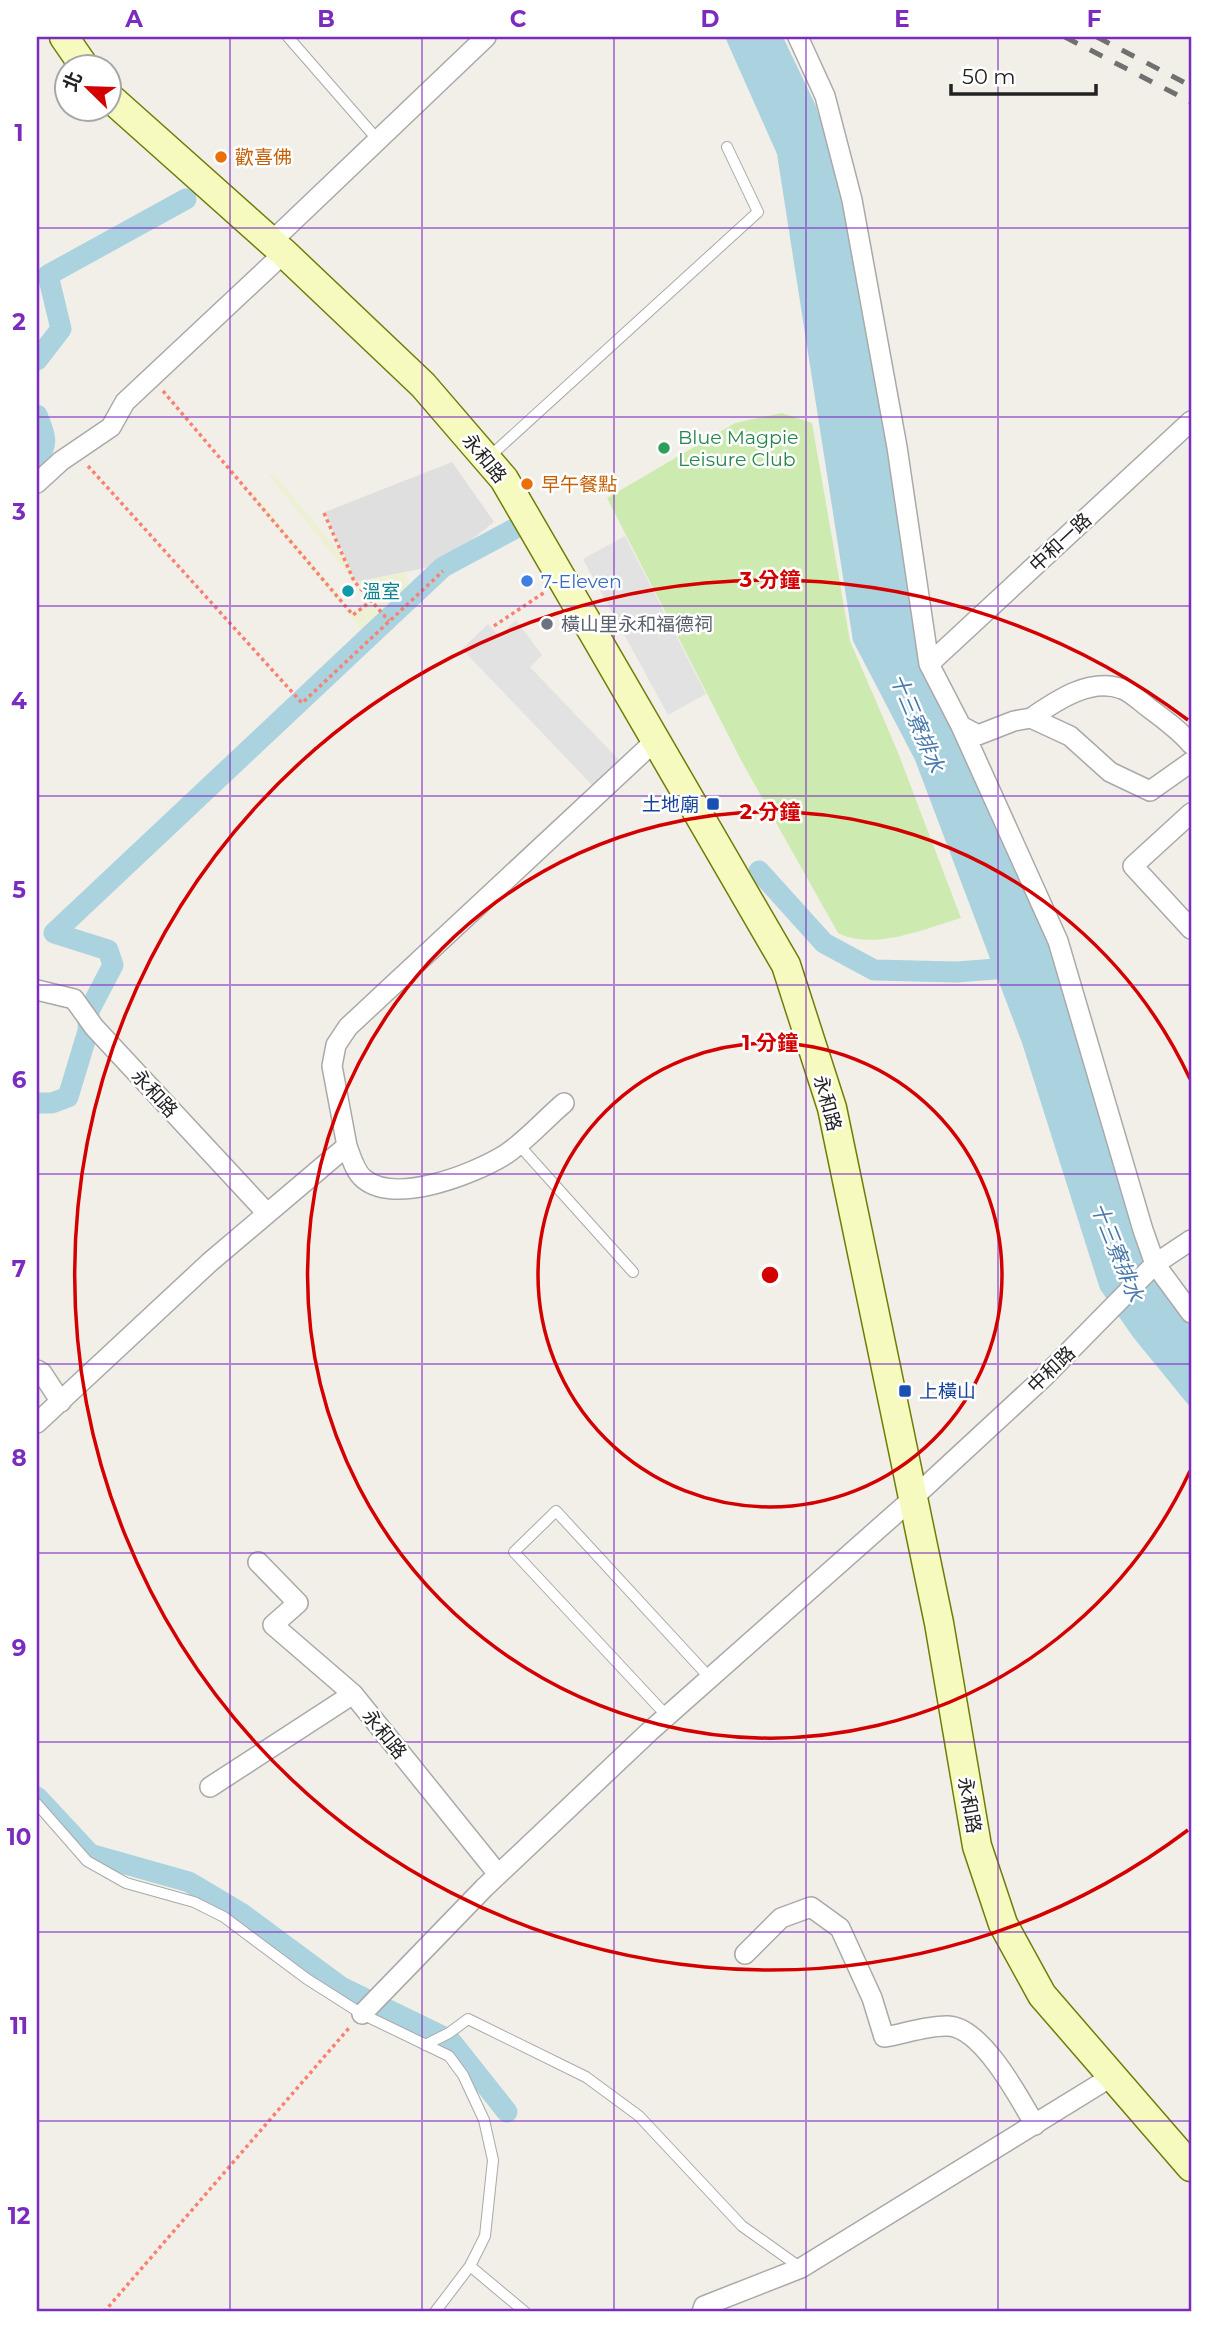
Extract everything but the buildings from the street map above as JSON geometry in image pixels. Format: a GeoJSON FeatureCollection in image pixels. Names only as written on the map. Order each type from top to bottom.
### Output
{"type":"FeatureCollection","features":[{"type":"Feature","properties":{"kind":"main road"},"geometry":{"type":"LineString","coordinates":[[64,37],[74,52]]}},
{"type":"Feature","properties":{"kind":"main road","name":"永和路"},"geometry":{"type":"LineString","coordinates":[[122,109],[424,385],[504,479],[786,965],[832,1108],[939,1623],[977,1846],[1003,1924],[1042,1995],[1191,2167]]}},
{"type":"Feature","properties":{"kind":"street"},"geometry":{"type":"LineString","coordinates":[[37,483],[75,451],[111,427],[125,402],[277,248],[377,139],[486,37]]}},
{"type":"Feature","properties":{"kind":"street"},"geometry":{"type":"LineString","coordinates":[[798,37],[825,96],[852,200],[897,447],[929,664],[961,726],[1058,941],[1153,1267],[1191,1313]]}},
{"type":"Feature","properties":{"kind":"street","name":"中和一路"},"geometry":{"type":"LineString","coordinates":[[929,664],[1191,421]]}},
{"type":"Feature","properties":{"kind":"street"},"geometry":{"type":"LineString","coordinates":[[961,726],[978,735],[1014,721],[1031,718],[1060,698],[1103,687],[1123,689],[1180,731],[1191,744]]}},
{"type":"Feature","properties":{"kind":"street"},"geometry":{"type":"LineString","coordinates":[[1031,718],[1070,736],[1110,772],[1150,791],[1191,762]]}},
{"type":"Feature","properties":{"kind":"street"},"geometry":{"type":"LineString","coordinates":[[564,1103],[505,1155],[463,1176],[394,1189],[365,1180],[355,1166],[348,1146],[332,1066],[336,1045],[348,1027],[656,740]]}},
{"type":"Feature","properties":{"kind":"street"},"geometry":{"type":"LineString","coordinates":[[1191,813],[1133,866],[1191,929]]}},
{"type":"Feature","properties":{"kind":"street","name":"永和路"},"geometry":{"type":"LineString","coordinates":[[37,990],[74,999],[89,1020],[266,1212]]}},
{"type":"Feature","properties":{"kind":"street"},"geometry":{"type":"LineString","coordinates":[[37,1423],[266,1212],[348,1146]]}},
{"type":"Feature","properties":{"kind":"street","name":"中和路"},"geometry":{"type":"LineString","coordinates":[[912,1499],[1098,1323],[1153,1267],[1191,1240]]}},
{"type":"Feature","properties":{"kind":"street"},"geometry":{"type":"LineString","coordinates":[[37,1370],[42,1373],[61,1402]]}},
{"type":"Feature","properties":{"kind":"street"},"geometry":{"type":"LineString","coordinates":[[362,2014],[498,1874],[709,1677],[912,1499]]}},
{"type":"Feature","properties":{"kind":"street"},"geometry":{"type":"LineString","coordinates":[[258,1562],[298,1603],[274,1625],[353,1694]]}},
{"type":"Feature","properties":{"kind":"street","name":"永和路"},"geometry":{"type":"LineString","coordinates":[[210,1787],[353,1694],[498,1874]]}},
{"type":"Feature","properties":{"kind":"street"},"geometry":{"type":"LineString","coordinates":[[745,1954],[781,1918],[811,1907],[840,1928],[872,1998],[884,2037],[950,2026],[970,2036],[1006,2074],[1035,2125]]}},
{"type":"Feature","properties":{"kind":"street"},"geometry":{"type":"LineString","coordinates":[[702,2312],[705,2306],[802,2268],[1111,2077]]}},
{"type":"Feature","properties":{"kind":"lane"},"geometry":{"type":"LineString","coordinates":[[288,37],[377,139]]}},
{"type":"Feature","properties":{"kind":"lane"},"geometry":{"type":"LineString","coordinates":[[487,458],[758,212],[727,147]]}},
{"type":"Feature","properties":{"kind":"lane"},"geometry":{"type":"LineString","coordinates":[[518,1143],[632,1272]]}},
{"type":"Feature","properties":{"kind":"lane"},"geometry":{"type":"LineString","coordinates":[[667,1716],[514,1552],[555,1511],[709,1677]]}},
{"type":"Feature","properties":{"kind":"lane"},"geometry":{"type":"LineString","coordinates":[[37,1804],[87,1861],[126,1883],[194,1902],[224,1917],[307,1979],[362,2014],[449,2056],[463,2075],[484,2120],[493,2160],[485,2236],[470,2266],[435,2312]]}},
{"type":"Feature","properties":{"kind":"lane"},"geometry":{"type":"LineString","coordinates":[[425,2045],[449,2033],[468,2019],[586,2077],[639,2116],[742,2227],[802,2268]]}},
{"type":"Feature","properties":{"kind":"lane"},"geometry":{"type":"LineString","coordinates":[[470,2266],[525,2312]]}},
{"type":"Feature","properties":{"kind":"path"},"geometry":{"type":"LineString","coordinates":[[151,377],[353,615],[371,601]]}},
{"type":"Feature","properties":{"kind":"path"},"geometry":{"type":"LineString","coordinates":[[75,451],[302,703],[443,571]]}},
{"type":"Feature","properties":{"kind":"path"},"geometry":{"type":"LineString","coordinates":[[324,513],[354,581],[389,622]]}},
{"type":"Feature","properties":{"kind":"path"},"geometry":{"type":"LineString","coordinates":[[495,625],[526,605]]}},
{"type":"Feature","properties":{"kind":"path"},"geometry":{"type":"LineString","coordinates":[[104,2312],[362,2014]]}},
{"type":"Feature","properties":{"kind":"shaded area"},"geometry":{"type":"Polygon","coordinates":[[[452,462],[494,522],[439,565],[356,582],[325,512],[452,462]]]}},
{"type":"Feature","properties":{"kind":"shaded area"},"geometry":{"type":"Polygon","coordinates":[[[625,536],[706,694],[668,715],[583,559],[625,536]]]}},
{"type":"Feature","properties":{"kind":"shaded area"},"geometry":{"type":"Polygon","coordinates":[[[516,620],[542,655],[530,667],[619,760],[592,785],[462,649],[488,624],[499,636],[516,620]]]}},
{"type":"Feature","properties":{"kind":"green space"},"geometry":{"type":"Polygon","coordinates":[[[782,413],[812,423],[850,641],[897,750],[961,918],[899,936],[867,940],[838,933],[742,762],[607,498],[735,423],[782,413]]]}},
{"type":"Feature","properties":{"kind":"green space"},"geometry":{"type":"Polygon","coordinates":[[[273,473],[343,556],[355,582],[406,572],[412,595],[368,637],[249,494],[252,491],[353,613],[369,600],[269,476],[273,473]]]}},
{"type":"Feature","properties":{"kind":"water","name":"十三寮排水"},"geometry":{"type":"Polygon","coordinates":[[[725,37],[783,37],[816,106],[846,201],[923,666],[1053,942],[1180,1311],[1191,1323],[1191,1408],[1133,1337],[1100,1289],[1022,1043],[915,760],[853,641],[777,154],[725,37]]]}},
{"type":"Feature","properties":{"kind":"waterway"},"geometry":{"type":"LineString","coordinates":[[37,360],[61,329],[48,275],[186,199]]}},
{"type":"Feature","properties":{"kind":"waterway"},"geometry":{"type":"LineString","coordinates":[[37,415],[45,442],[37,457]]}},
{"type":"Feature","properties":{"kind":"waterway"},"geometry":{"type":"LineString","coordinates":[[37,1103],[52,1103],[68,1097],[88,1031],[89,1011],[113,965],[108,950],[54,933],[443,567],[514,529]]}},
{"type":"Feature","properties":{"kind":"waterway"},"geometry":{"type":"LineString","coordinates":[[759,871],[824,943],[874,970],[957,972],[1022,967]]}},
{"type":"Feature","properties":{"kind":"waterway"},"geometry":{"type":"LineString","coordinates":[[37,1797],[90,1854],[189,1882],[241,1913],[341,1987],[450,2040],[507,2112]]}},
{"type":"Feature","properties":{"kind":"railway"},"geometry":{"type":"LineString","coordinates":[[1065,37],[1191,102]]}},
{"type":"Feature","properties":{"kind":"railway"},"geometry":{"type":"LineString","coordinates":[[1097,37],[1191,86]]}},
{"type":"Feature","properties":{"kind":"place","name":"歡喜佛"},"geometry":{"type":"Point","coordinates":[221,157]}},
{"type":"Feature","properties":{"kind":"place","name":"Blue Magpie Leisure Club"},"geometry":{"type":"Point","coordinates":[664,448]}},
{"type":"Feature","properties":{"kind":"place","name":"早午餐點"},"geometry":{"type":"Point","coordinates":[527,484]}},
{"type":"Feature","properties":{"kind":"place","name":"7-Eleven"},"geometry":{"type":"Point","coordinates":[527,581]}},
{"type":"Feature","properties":{"kind":"place","name":"溫室"},"geometry":{"type":"Point","coordinates":[348,591]}},
{"type":"Feature","properties":{"kind":"place","name":"橫山里永和福德祠"},"geometry":{"type":"Point","coordinates":[547,624]}},
{"type":"Feature","properties":{"kind":"place","name":"土地廟"},"geometry":{"type":"Point","coordinates":[713,804]}},
{"type":"Feature","properties":{"kind":"place","name":"上橫山"},"geometry":{"type":"Point","coordinates":[905,1391]}}]}
